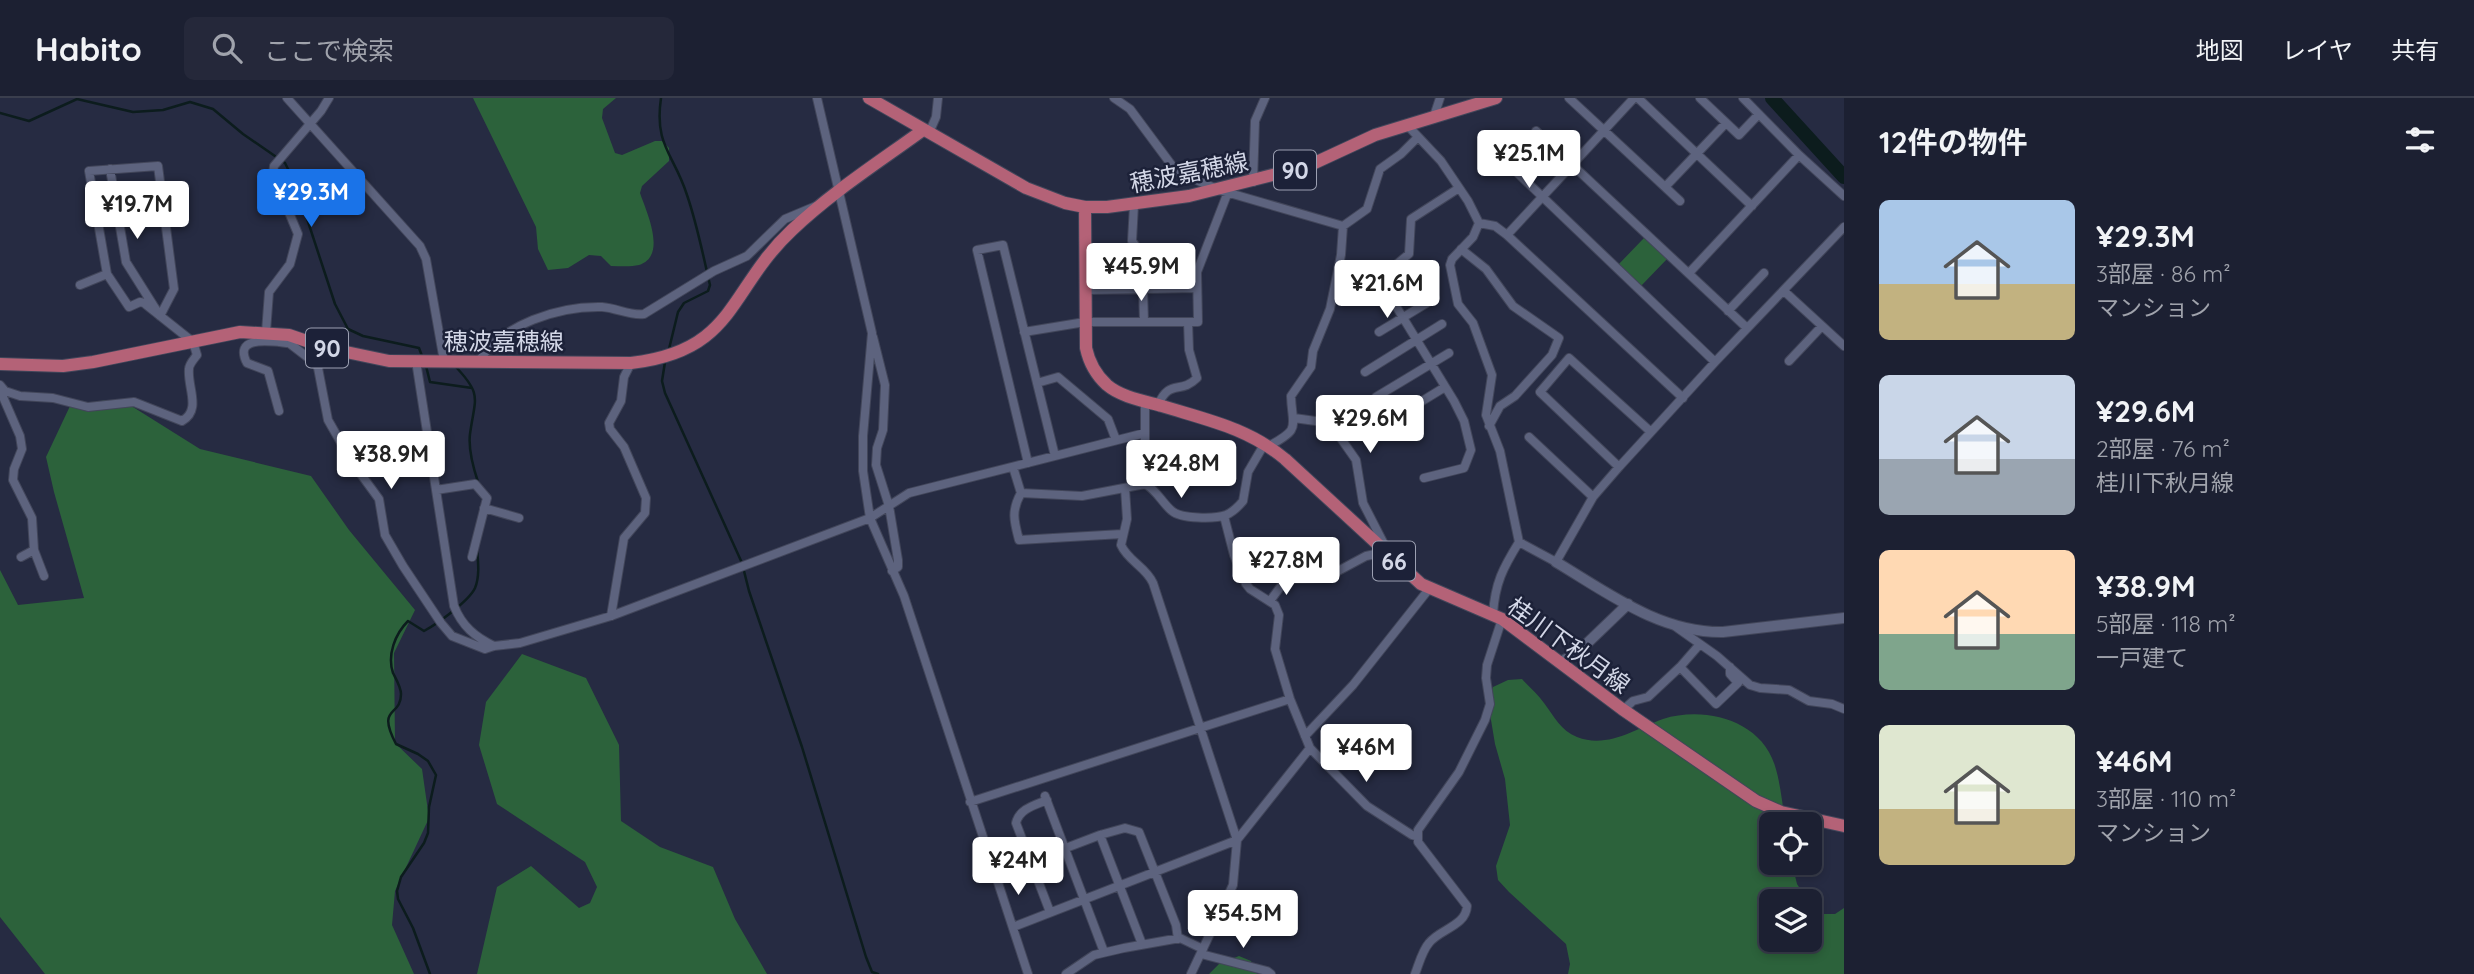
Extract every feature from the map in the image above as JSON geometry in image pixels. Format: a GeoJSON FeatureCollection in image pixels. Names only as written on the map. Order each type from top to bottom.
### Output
{"type":"FeatureCollection","features":[{"type":"Feature","properties":{"kind":"main road"},"geometry":{"type":"LineString","coordinates":[[869,98],[1026,188],[1047,198],[1085,207]]}},
{"type":"Feature","properties":{"kind":"main road","name":"穂波嘉穂線"},"geometry":{"type":"LineString","coordinates":[[1085,207],[1134,205],[1224,191],[1308,166],[1375,135],[1433,119],[1473,101],[1496,98]]}},
{"type":"Feature","properties":{"kind":"main road","name":"穂波嘉穂線"},"geometry":{"type":"LineString","coordinates":[[0,364],[63,366],[93,362],[240,332],[266,332],[389,361],[631,363],[658,360],[675,355],[707,336],[721,324],[775,248],[818,205],[926,131]]}},
{"type":"Feature","properties":{"kind":"main road","name":"桂川下秋月線"},"geometry":{"type":"LineString","coordinates":[[1085,207],[1086,348],[1091,365],[1098,376],[1114,390],[1248,434],[1267,445],[1409,575],[1429,589],[1497,617],[1623,710],[1756,801],[1781,812],[1844,826]]}},
{"type":"Feature","properties":{"kind":"street"},"geometry":{"type":"LineString","coordinates":[[287,98],[420,246],[426,259],[444,361]]}},
{"type":"Feature","properties":{"kind":"street"},"geometry":{"type":"LineString","coordinates":[[266,332],[269,292],[290,264],[298,234],[273,174],[274,166],[329,98]]}},
{"type":"Feature","properties":{"kind":"street"},"geometry":{"type":"LineString","coordinates":[[817,98],[885,385],[883,430],[877,449],[876,465],[889,506],[898,560],[898,567],[892,571]]}},
{"type":"Feature","properties":{"kind":"street"},"geometry":{"type":"LineString","coordinates":[[926,131],[936,117],[939,98]]}},
{"type":"Feature","properties":{"kind":"street"},"geometry":{"type":"LineString","coordinates":[[1253,181],[1255,121],[1265,98]]}},
{"type":"Feature","properties":{"kind":"street"},"geometry":{"type":"LineString","coordinates":[[1433,119],[1440,98]]}},
{"type":"Feature","properties":{"kind":"street"},"geometry":{"type":"LineString","coordinates":[[1569,98],[1680,201]]}},
{"type":"Feature","properties":{"kind":"street"},"geometry":{"type":"LineString","coordinates":[[1507,234],[1636,98],[1752,206]]}},
{"type":"Feature","properties":{"kind":"street"},"geometry":{"type":"LineString","coordinates":[[1700,98],[1739,135],[1758,115]]}},
{"type":"Feature","properties":{"kind":"street"},"geometry":{"type":"LineString","coordinates":[[1743,98],[1844,196]]}},
{"type":"Feature","properties":{"kind":"street"},"geometry":{"type":"LineString","coordinates":[[1117,99],[1130,109],[1176,171],[1224,191],[1343,226],[1367,209],[1380,169],[1417,138]]}},
{"type":"Feature","properties":{"kind":"street"},"geometry":{"type":"LineString","coordinates":[[1665,187],[1726,123]]}},
{"type":"Feature","properties":{"kind":"street"},"geometry":{"type":"LineString","coordinates":[[1408,126],[1441,160],[1479,223],[1494,226],[1507,234],[1683,398]]}},
{"type":"Feature","properties":{"kind":"street"},"geometry":{"type":"LineString","coordinates":[[1536,131],[1747,328]]}},
{"type":"Feature","properties":{"kind":"street"},"geometry":{"type":"LineString","coordinates":[[1689,273],[1799,155]]}},
{"type":"Feature","properties":{"kind":"street"},"geometry":{"type":"LineString","coordinates":[[1504,161],[1715,362]]}},
{"type":"Feature","properties":{"kind":"street"},"geometry":{"type":"LineString","coordinates":[[0,388],[20,396],[53,398],[88,407],[134,401],[182,421],[193,406],[189,370],[197,355],[193,342],[160,316],[144,303],[130,307],[107,274],[89,172],[158,166],[174,289],[160,316]]}},
{"type":"Feature","properties":{"kind":"street"},"geometry":{"type":"LineString","coordinates":[[110,169],[126,262],[160,316]]}},
{"type":"Feature","properties":{"kind":"street"},"geometry":{"type":"LineString","coordinates":[[1424,478],[1464,468],[1471,450],[1464,421],[1383,285],[1386,273],[1409,254],[1411,219],[1459,188]]}},
{"type":"Feature","properties":{"kind":"street"},"geometry":{"type":"LineString","coordinates":[[1024,332],[1086,322],[1198,322],[1197,272],[1224,191]]}},
{"type":"Feature","properties":{"kind":"street"},"geometry":{"type":"LineString","coordinates":[[478,362],[487,349],[535,318],[575,309],[604,307],[637,315],[645,314],[714,271],[747,256],[785,219],[818,205]]}},
{"type":"Feature","properties":{"kind":"street"},"geometry":{"type":"LineString","coordinates":[[1134,205],[1132,241],[1142,256],[1144,322]]}},
{"type":"Feature","properties":{"kind":"street"},"geometry":{"type":"LineString","coordinates":[[1415,974],[1427,945],[1461,920],[1467,911],[1467,906],[1416,836],[1459,772],[1485,720],[1490,704],[1486,678],[1497,617],[1494,591],[1505,565],[1520,542],[1500,451],[1489,426],[1486,408],[1492,375],[1473,323],[1458,304],[1450,265],[1452,259],[1473,237],[1479,223]]}},
{"type":"Feature","properties":{"kind":"street"},"geometry":{"type":"LineString","coordinates":[[1021,493],[1083,496],[1144,484],[1153,489],[1178,515],[1224,516],[1238,508],[1243,501],[1248,472],[1267,445],[1288,436],[1294,426],[1291,396],[1311,367],[1313,351],[1330,309],[1341,255],[1343,226]]}},
{"type":"Feature","properties":{"kind":"street"},"geometry":{"type":"LineString","coordinates":[[1556,562],[1593,497],[1715,362],[1844,228]]}},
{"type":"Feature","properties":{"kind":"street"},"geometry":{"type":"LineString","coordinates":[[1028,463],[977,250],[1003,246],[1055,456]]}},
{"type":"Feature","properties":{"kind":"street"},"geometry":{"type":"LineString","coordinates":[[1461,249],[1486,269],[1513,306],[1559,338],[1556,347],[1528,383],[1515,396],[1500,405],[1489,426]]}},
{"type":"Feature","properties":{"kind":"street"},"geometry":{"type":"LineString","coordinates":[[1728,311],[1764,272]]}},
{"type":"Feature","properties":{"kind":"street"},"geometry":{"type":"LineString","coordinates":[[80,285],[107,274]]}},
{"type":"Feature","properties":{"kind":"street"},"geometry":{"type":"LineString","coordinates":[[1389,296],[1423,276]]}},
{"type":"Feature","properties":{"kind":"street"},"geometry":{"type":"LineString","coordinates":[[1086,290],[1196,288]]}},
{"type":"Feature","properties":{"kind":"street"},"geometry":{"type":"LineString","coordinates":[[1784,291],[1844,346]]}},
{"type":"Feature","properties":{"kind":"street"},"geometry":{"type":"LineString","coordinates":[[1379,332],[1435,298]]}},
{"type":"Feature","properties":{"kind":"street"},"geometry":{"type":"LineString","coordinates":[[1144,484],[1145,432],[1151,403],[1170,388],[1191,384],[1196,378],[1189,350],[1188,322]]}},
{"type":"Feature","properties":{"kind":"street"},"geometry":{"type":"LineString","coordinates":[[1364,372],[1441,324]]}},
{"type":"Feature","properties":{"kind":"street"},"geometry":{"type":"LineString","coordinates":[[1789,361],[1822,326]]}},
{"type":"Feature","properties":{"kind":"street"},"geometry":{"type":"LineString","coordinates":[[872,333],[863,447],[863,471],[870,518],[904,596],[1028,974]]}},
{"type":"Feature","properties":{"kind":"street"},"geometry":{"type":"LineString","coordinates":[[279,411],[268,371],[247,363],[244,357],[244,349],[253,341],[289,339],[315,363],[328,420],[352,462],[379,499],[385,534],[425,600],[452,636],[485,649],[520,643],[611,616],[870,518],[909,493],[921,489],[1145,432]]}},
{"type":"Feature","properties":{"kind":"street"},"geometry":{"type":"LineString","coordinates":[[1556,347],[1651,432]]}},
{"type":"Feature","properties":{"kind":"street"},"geometry":{"type":"LineString","coordinates":[[1376,397],[1449,353]]}},
{"type":"Feature","properties":{"kind":"street"},"geometry":{"type":"LineString","coordinates":[[1540,392],[1569,358]]}},
{"type":"Feature","properties":{"kind":"street"},"geometry":{"type":"LineString","coordinates":[[416,361],[454,606],[467,629],[494,646]]}},
{"type":"Feature","properties":{"kind":"street"},"geometry":{"type":"LineString","coordinates":[[611,616],[624,538],[645,513],[646,498],[643,488],[624,447],[610,429],[609,423],[621,401],[624,377],[631,363]]}},
{"type":"Feature","properties":{"kind":"street"},"geometry":{"type":"LineString","coordinates":[[1037,383],[1058,377],[1108,419],[1115,440]]}},
{"type":"Feature","properties":{"kind":"street"},"geometry":{"type":"LineString","coordinates":[[1528,383],[1619,467]]}},
{"type":"Feature","properties":{"kind":"street"},"geometry":{"type":"LineString","coordinates":[[1388,422],[1445,387]]}},
{"type":"Feature","properties":{"kind":"street"},"geometry":{"type":"LineString","coordinates":[[0,388],[20,436],[22,449],[14,469],[13,480],[32,518],[34,550],[44,576]]}},
{"type":"Feature","properties":{"kind":"street"},"geometry":{"type":"LineString","coordinates":[[1270,601],[1281,586],[1292,579],[1325,578],[1366,556],[1385,552],[1383,542],[1363,503],[1356,460],[1330,424],[1294,418]]}},
{"type":"Feature","properties":{"kind":"street"},"geometry":{"type":"LineString","coordinates":[[1529,437],[1593,497]]}},
{"type":"Feature","properties":{"kind":"street"},"geometry":{"type":"LineString","coordinates":[[1013,467],[1021,493],[1015,503],[1012,517],[1019,540],[1122,534]]}},
{"type":"Feature","properties":{"kind":"street"},"geometry":{"type":"LineString","coordinates":[[436,491],[475,484],[487,498],[472,556]]}},
{"type":"Feature","properties":{"kind":"street"},"geometry":{"type":"LineString","coordinates":[[1125,488],[1127,519],[1120,541],[1124,551],[1146,572],[1153,583],[1237,840],[1233,885],[1191,974]]}},
{"type":"Feature","properties":{"kind":"street"},"geometry":{"type":"LineString","coordinates":[[484,508],[519,519]]}},
{"type":"Feature","properties":{"kind":"street"},"geometry":{"type":"LineString","coordinates":[[1224,516],[1234,555],[1246,583],[1250,589],[1275,605],[1279,615],[1275,649],[1290,699],[1310,748],[1367,806],[1416,836]]}},
{"type":"Feature","properties":{"kind":"street"},"geometry":{"type":"LineString","coordinates":[[1520,542],[1628,604],[1676,627],[1750,685],[1789,690],[1809,701],[1832,704],[1844,709]]}},
{"type":"Feature","properties":{"kind":"street"},"geometry":{"type":"LineString","coordinates":[[21,557],[34,550]]}},
{"type":"Feature","properties":{"kind":"street"},"geometry":{"type":"LineString","coordinates":[[1305,736],[1353,685],[1404,619],[1427,595],[1429,589]]}},
{"type":"Feature","properties":{"kind":"street"},"geometry":{"type":"LineString","coordinates":[[1561,662],[1578,652],[1628,604]]}},
{"type":"Feature","properties":{"kind":"street"},"geometry":{"type":"LineString","coordinates":[[1676,627],[1723,632],[1844,618]]}},
{"type":"Feature","properties":{"kind":"street"},"geometry":{"type":"LineString","coordinates":[[1623,710],[1633,701],[1648,697],[1700,644]]}},
{"type":"Feature","properties":{"kind":"street"},"geometry":{"type":"LineString","coordinates":[[1680,667],[1716,704],[1738,683],[1730,674],[1730,667]]}},
{"type":"Feature","properties":{"kind":"street"},"geometry":{"type":"LineString","coordinates":[[970,802],[1290,699]]}},
{"type":"Feature","properties":{"kind":"street"},"geometry":{"type":"LineString","coordinates":[[1013,927],[1237,840],[1310,748]]}},
{"type":"Feature","properties":{"kind":"street"},"geometry":{"type":"LineString","coordinates":[[1050,912],[1016,827],[1016,819],[1022,812],[1046,798],[1104,952]]}},
{"type":"Feature","properties":{"kind":"street"},"geometry":{"type":"LineString","coordinates":[[995,875],[1117,829],[1136,830],[1176,925],[1178,939]]}},
{"type":"Feature","properties":{"kind":"street"},"geometry":{"type":"LineString","coordinates":[[1100,835],[1142,944]]}},
{"type":"Feature","properties":{"kind":"street"},"geometry":{"type":"LineString","coordinates":[[1066,974],[1084,961],[1104,952],[1185,939],[1202,952],[1271,974]]}},
{"type":"Feature","properties":{"kind":"green space"},"geometry":{"type":"Polygon","coordinates":[[[473,98],[616,98],[603,109],[602,118],[615,153],[622,155],[655,141],[662,141],[669,148],[669,161],[642,186],[640,193],[653,232],[654,243],[648,260],[636,266],[611,266],[601,256],[589,255],[568,268],[548,270],[538,249],[536,227],[473,98]]]}},
{"type":"Feature","properties":{"kind":"green space"},"geometry":{"type":"Polygon","coordinates":[[[1644,238],[1667,259],[1640,287],[1617,266],[1644,238]]]}},
{"type":"Feature","properties":{"kind":"green space"},"geometry":{"type":"Polygon","coordinates":[[[107,400],[125,402],[200,449],[311,476],[349,530],[415,610],[394,653],[395,743],[422,769],[429,818],[395,891],[392,925],[414,974],[45,974],[0,917],[0,570],[18,605],[84,598],[46,457],[70,406],[107,400]]]}},
{"type":"Feature","properties":{"kind":"green space"},"geometry":{"type":"Polygon","coordinates":[[[522,654],[586,678],[619,745],[621,821],[660,847],[713,867],[735,919],[767,974],[477,974],[497,887],[531,866],[579,908],[590,903],[597,887],[585,862],[497,804],[479,745],[486,702],[522,654]]]}},
{"type":"Feature","properties":{"kind":"green space"},"geometry":{"type":"Polygon","coordinates":[[[1522,679],[1562,727],[1577,737],[1588,740],[1610,739],[1663,719],[1696,714],[1730,720],[1758,737],[1775,766],[1784,812],[1759,812],[1759,875],[1795,875],[1800,889],[1759,889],[1759,952],[1822,952],[1822,914],[1835,914],[1844,908],[1844,974],[1568,974],[1570,964],[1566,944],[1498,880],[1496,866],[1510,825],[1505,779],[1495,744],[1488,702],[1493,687],[1508,680],[1522,679]]]}},
{"type":"Feature","properties":{"kind":"green space"},"geometry":{"type":"Polygon","coordinates":[[[1239,956],[1251,961],[1257,974],[1209,974],[1219,964],[1239,956]]]}},
{"type":"Feature","properties":{"kind":"waterway"},"geometry":{"type":"LineString","coordinates":[[661,98],[660,128],[666,149],[691,206],[710,285],[708,291],[684,303],[678,312],[669,349]]}},
{"type":"Feature","properties":{"kind":"waterway"},"geometry":{"type":"LineString","coordinates":[[1772,98],[1844,177]]}},
{"type":"Feature","properties":{"kind":"waterway"},"geometry":{"type":"LineString","coordinates":[[0,113],[29,121],[77,99],[133,112],[163,110],[190,102],[213,109],[285,163],[296,185],[335,304],[348,329],[363,336],[419,348],[422,356]]}},
{"type":"Feature","properties":{"kind":"waterway"},"geometry":{"type":"LineString","coordinates":[[665,362],[662,381],[665,393],[742,563],[866,957],[872,972],[878,974]]}},
{"type":"Feature","properties":{"kind":"waterway"},"geometry":{"type":"LineString","coordinates":[[454,365],[469,383],[475,397],[470,446],[478,482]]}},
{"type":"Feature","properties":{"kind":"waterway"},"geometry":{"type":"LineString","coordinates":[[426,366],[430,382],[472,388]]}},
{"type":"Feature","properties":{"kind":"waterway"},"geometry":{"type":"LineString","coordinates":[[430,974],[397,891],[401,877],[428,833],[429,807],[436,775],[428,761],[396,744],[390,732],[389,717],[400,701],[401,694],[391,659],[396,638],[408,621],[424,631],[452,612],[472,593],[478,579],[477,549]]}}]}
